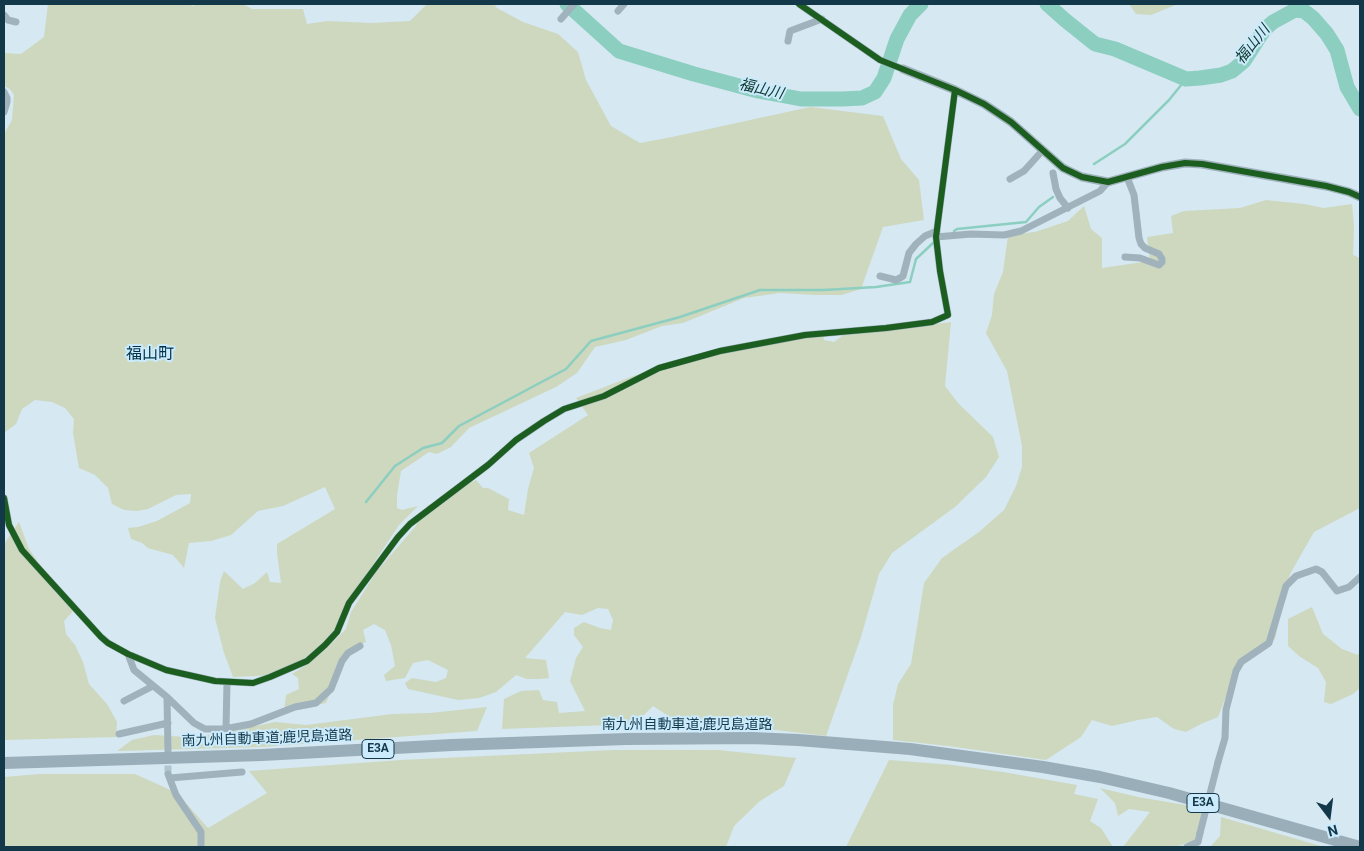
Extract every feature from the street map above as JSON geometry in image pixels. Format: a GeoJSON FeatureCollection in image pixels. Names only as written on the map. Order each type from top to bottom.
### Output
{"type":"FeatureCollection","features":[{"type":"Feature","properties":{"kind":"highway","name":"南九州自動車道;鹿児島道路"},"geometry":{"type":"LineString","coordinates":[[4,763],[262,755],[452,745],[606,740],[752,738],[798,740],[902,749],[1044,768],[1100,778],[1169,793],[1360,846]]}},
{"type":"Feature","properties":{"kind":"street"},"geometry":{"type":"LineString","coordinates":[[561,19],[574,4]]}},
{"type":"Feature","properties":{"kind":"street"},"geometry":{"type":"LineString","coordinates":[[618,11],[624,4]]}},
{"type":"Feature","properties":{"kind":"street"},"geometry":{"type":"LineString","coordinates":[[799,4],[880,60],[903,68],[984,104],[1010,122],[1063,168],[1082,176],[1108,182],[1162,167],[1184,163],[1202,164],[1326,186],[1360,197]]}},
{"type":"Feature","properties":{"kind":"street"},"geometry":{"type":"LineString","coordinates":[[4,15],[8,20],[16,22]]}},
{"type":"Feature","properties":{"kind":"street"},"geometry":{"type":"LineString","coordinates":[[788,42],[790,32],[822,19]]}},
{"type":"Feature","properties":{"kind":"street"},"geometry":{"type":"LineString","coordinates":[[4,498],[9,526],[22,550],[108,643],[128,654],[166,670],[215,682],[253,683],[270,677],[307,661],[325,645],[336,632],[349,603],[398,537],[410,524],[488,465],[516,440],[564,409],[604,396],[659,368],[720,351],[805,335],[932,322],[948,315],[940,272],[936,234],[955,90]]}},
{"type":"Feature","properties":{"kind":"street"},"geometry":{"type":"LineString","coordinates":[[4,92],[7,102],[4,112]]}},
{"type":"Feature","properties":{"kind":"street"},"geometry":{"type":"LineString","coordinates":[[1010,179],[1024,171],[1043,150]]}},
{"type":"Feature","properties":{"kind":"street"},"geometry":{"type":"LineString","coordinates":[[1053,173],[1056,189],[1068,208]]}},
{"type":"Feature","properties":{"kind":"street"},"geometry":{"type":"LineString","coordinates":[[1125,257],[1140,258],[1159,265],[1162,262],[1159,254],[1145,248],[1141,244],[1134,195],[1127,177]]}},
{"type":"Feature","properties":{"kind":"street"},"geometry":{"type":"LineString","coordinates":[[880,276],[896,280],[900,278],[909,253],[925,236],[936,234],[1004,235],[1021,231],[1100,191],[1108,182]]}},
{"type":"Feature","properties":{"kind":"street"},"geometry":{"type":"LineString","coordinates":[[4,534],[9,526]]}},
{"type":"Feature","properties":{"kind":"street"},"geometry":{"type":"LineString","coordinates":[[1187,847],[1198,842],[1226,738],[1226,710],[1236,671],[1242,662],[1269,643],[1286,586],[1296,576],[1316,569],[1322,572],[1337,591],[1349,587],[1360,577]]}},
{"type":"Feature","properties":{"kind":"street"},"geometry":{"type":"LineString","coordinates":[[128,654],[134,670],[167,697],[194,723],[205,729],[226,729],[251,724],[295,707],[316,703],[331,689],[342,661],[348,653],[360,646]]}},
{"type":"Feature","properties":{"kind":"street"},"geometry":{"type":"LineString","coordinates":[[226,729],[227,682]]}},
{"type":"Feature","properties":{"kind":"street"},"geometry":{"type":"LineString","coordinates":[[124,701],[153,686]]}},
{"type":"Feature","properties":{"kind":"street"},"geometry":{"type":"LineString","coordinates":[[167,697],[168,752]]}},
{"type":"Feature","properties":{"kind":"street"},"geometry":{"type":"LineString","coordinates":[[119,734],[168,723]]}},
{"type":"Feature","properties":{"kind":"street"},"geometry":{"type":"LineString","coordinates":[[201,847],[201,832],[176,795],[169,776],[242,772]]}},
{"type":"Feature","properties":{"kind":"green space"},"geometry":{"type":"Polygon","coordinates":[[[48,4],[188,4],[193,6],[196,4],[243,4],[252,9],[303,9],[307,24],[328,21],[372,23],[410,21],[427,4],[494,4],[497,8],[523,22],[558,34],[578,52],[586,80],[611,126],[640,143],[810,107],[883,116],[901,159],[919,180],[924,220],[883,227],[861,289],[842,295],[780,293],[744,298],[683,323],[662,326],[626,340],[595,347],[577,373],[556,387],[469,428],[451,447],[437,454],[429,452],[401,471],[397,508],[402,510],[418,506],[399,525],[358,587],[334,633],[313,653],[276,675],[233,677],[224,653],[215,618],[220,582],[224,571],[243,589],[255,583],[267,572],[270,582],[281,583],[277,544],[335,509],[325,487],[283,506],[258,511],[231,535],[211,541],[189,543],[184,568],[173,555],[148,548],[142,543],[131,539],[128,528],[157,521],[190,503],[191,494],[176,495],[148,509],[137,511],[124,510],[112,504],[108,488],[95,475],[79,468],[73,433],[74,419],[65,408],[52,402],[35,400],[22,409],[16,424],[4,433],[4,134],[12,120],[14,95],[10,89],[4,86],[4,53],[21,54],[44,37],[48,4]]]}},
{"type":"Feature","properties":{"kind":"green space"},"geometry":{"type":"Polygon","coordinates":[[[1129,4],[1178,4],[1151,15],[1136,14],[1129,4]]]}},
{"type":"Feature","properties":{"kind":"green space"},"geometry":{"type":"Polygon","coordinates":[[[1266,200],[1324,208],[1352,204],[1354,227],[1353,255],[1360,258],[1360,508],[1314,532],[1290,574],[1275,639],[1249,657],[1230,686],[1218,717],[1186,732],[1174,729],[1157,717],[1112,726],[1092,720],[1081,737],[1046,760],[893,740],[893,705],[898,684],[911,664],[924,583],[942,558],[979,532],[1004,510],[1016,486],[1022,467],[1022,446],[1007,371],[986,333],[992,315],[994,294],[1003,272],[1008,235],[1035,232],[1068,221],[1084,206],[1091,229],[1102,238],[1102,268],[1150,261],[1147,237],[1173,233],[1171,216],[1184,211],[1240,208],[1266,200]]]}},
{"type":"Feature","properties":{"kind":"green space"},"geometry":{"type":"Polygon","coordinates":[[[951,322],[945,386],[958,403],[993,437],[999,457],[986,477],[955,507],[892,553],[879,574],[861,637],[826,736],[751,727],[719,716],[697,723],[673,719],[653,706],[635,724],[502,729],[504,699],[521,691],[539,690],[543,700],[557,702],[559,713],[585,711],[570,681],[576,658],[583,647],[574,635],[574,628],[584,622],[611,630],[613,620],[608,609],[598,608],[582,615],[565,612],[525,658],[546,660],[549,678],[527,679],[516,675],[496,692],[479,698],[458,700],[408,689],[405,683],[412,678],[436,682],[446,678],[448,670],[428,660],[413,663],[405,678],[386,681],[384,675],[395,666],[391,645],[385,630],[374,624],[363,630],[366,642],[348,650],[326,703],[284,712],[286,695],[299,689],[298,678],[292,674],[326,649],[346,629],[351,612],[377,571],[415,527],[427,506],[476,480],[483,488],[488,488],[509,499],[508,510],[524,515],[534,468],[529,453],[588,415],[576,398],[633,376],[722,347],[823,330],[824,340],[834,342],[847,332],[897,329],[951,322]]]}},
{"type":"Feature","properties":{"kind":"green space"},"geometry":{"type":"Polygon","coordinates":[[[19,522],[29,549],[74,610],[64,621],[66,634],[75,645],[83,662],[89,684],[107,704],[117,722],[116,737],[4,740],[4,547],[19,522]]]}},
{"type":"Feature","properties":{"kind":"green space"},"geometry":{"type":"Polygon","coordinates":[[[1312,607],[1323,634],[1342,649],[1358,655],[1360,649],[1360,688],[1353,694],[1331,704],[1324,702],[1326,682],[1318,668],[1299,656],[1288,646],[1288,619],[1312,607]]]}},
{"type":"Feature","properties":{"kind":"green space"},"geometry":{"type":"Polygon","coordinates":[[[487,707],[477,731],[262,747],[117,751],[132,740],[154,735],[187,737],[217,734],[275,722],[306,725],[392,714],[430,713],[487,707]]]}},
{"type":"Feature","properties":{"kind":"green space"},"geometry":{"type":"Polygon","coordinates":[[[613,750],[718,750],[796,758],[784,786],[760,801],[734,826],[726,847],[4,847],[4,777],[40,774],[135,774],[177,793],[208,828],[267,793],[249,771],[401,760],[613,750]]]}},
{"type":"Feature","properties":{"kind":"green space"},"geometry":{"type":"Polygon","coordinates":[[[889,760],[953,765],[1077,785],[1074,794],[1098,799],[1090,821],[1101,828],[1113,847],[846,847],[889,760]]]}},
{"type":"Feature","properties":{"kind":"green space"},"geometry":{"type":"Polygon","coordinates":[[[1100,788],[1138,797],[1203,808],[1195,840],[1176,847],[1123,847],[1150,812],[1129,809],[1118,816],[1115,803],[1100,788]]]}},
{"type":"Feature","properties":{"kind":"green space"},"geometry":{"type":"Polygon","coordinates":[[[1221,817],[1324,847],[1210,847],[1220,836],[1221,817]]]}},
{"type":"Feature","properties":{"kind":"waterway","name":"福山川"},"geometry":{"type":"LineString","coordinates":[[567,4],[619,51],[758,91],[801,99],[862,98],[875,92],[884,78],[897,39],[910,15],[921,4]]}},
{"type":"Feature","properties":{"kind":"waterway","name":"福山川"},"geometry":{"type":"LineString","coordinates":[[1047,4],[1095,44],[1115,49],[1186,79],[1221,75],[1232,71],[1244,61],[1264,30],[1273,22],[1295,10],[1304,11],[1327,34],[1337,50],[1347,87],[1360,109]]}},
{"type":"Feature","properties":{"kind":"waterway"},"geometry":{"type":"LineString","coordinates":[[1094,164],[1125,144],[1169,100],[1186,79]]}},
{"type":"Feature","properties":{"kind":"waterway"},"geometry":{"type":"LineString","coordinates":[[954,231],[957,229],[1026,222],[1039,207],[1053,197]]}},
{"type":"Feature","properties":{"kind":"waterway"},"geometry":{"type":"LineString","coordinates":[[366,502],[395,466],[423,448],[442,443],[459,426],[566,369],[591,341],[680,317],[760,290],[824,290],[876,287],[910,282],[916,259],[933,243]]}},
{"type":"Feature","properties":{"kind":"tunnel"},"geometry":{"type":"LineString","coordinates":[[168,755],[168,774]]}},
{"type":"Feature","properties":{"kind":"cycle path"},"geometry":{"type":"LineString","coordinates":[[799,4],[880,60],[955,90],[984,104],[1011,122],[1063,168],[1082,177],[1108,182],[1162,167],[1185,163],[1202,164],[1326,186],[1360,197]]}},
{"type":"Feature","properties":{"kind":"cycle path"},"geometry":{"type":"LineString","coordinates":[[4,498],[9,525],[22,550],[108,643],[128,654],[166,670],[215,681],[253,683],[270,677],[307,661],[337,632],[349,603],[398,537],[410,524],[488,465],[516,440],[564,409],[604,396],[659,368],[720,351],[805,335],[932,322],[948,315],[936,237],[955,90]]}},
{"type":"Feature","properties":{"kind":"district","name":"福山町"},"geometry":{"type":"Point","coordinates":[150,355]}}]}
